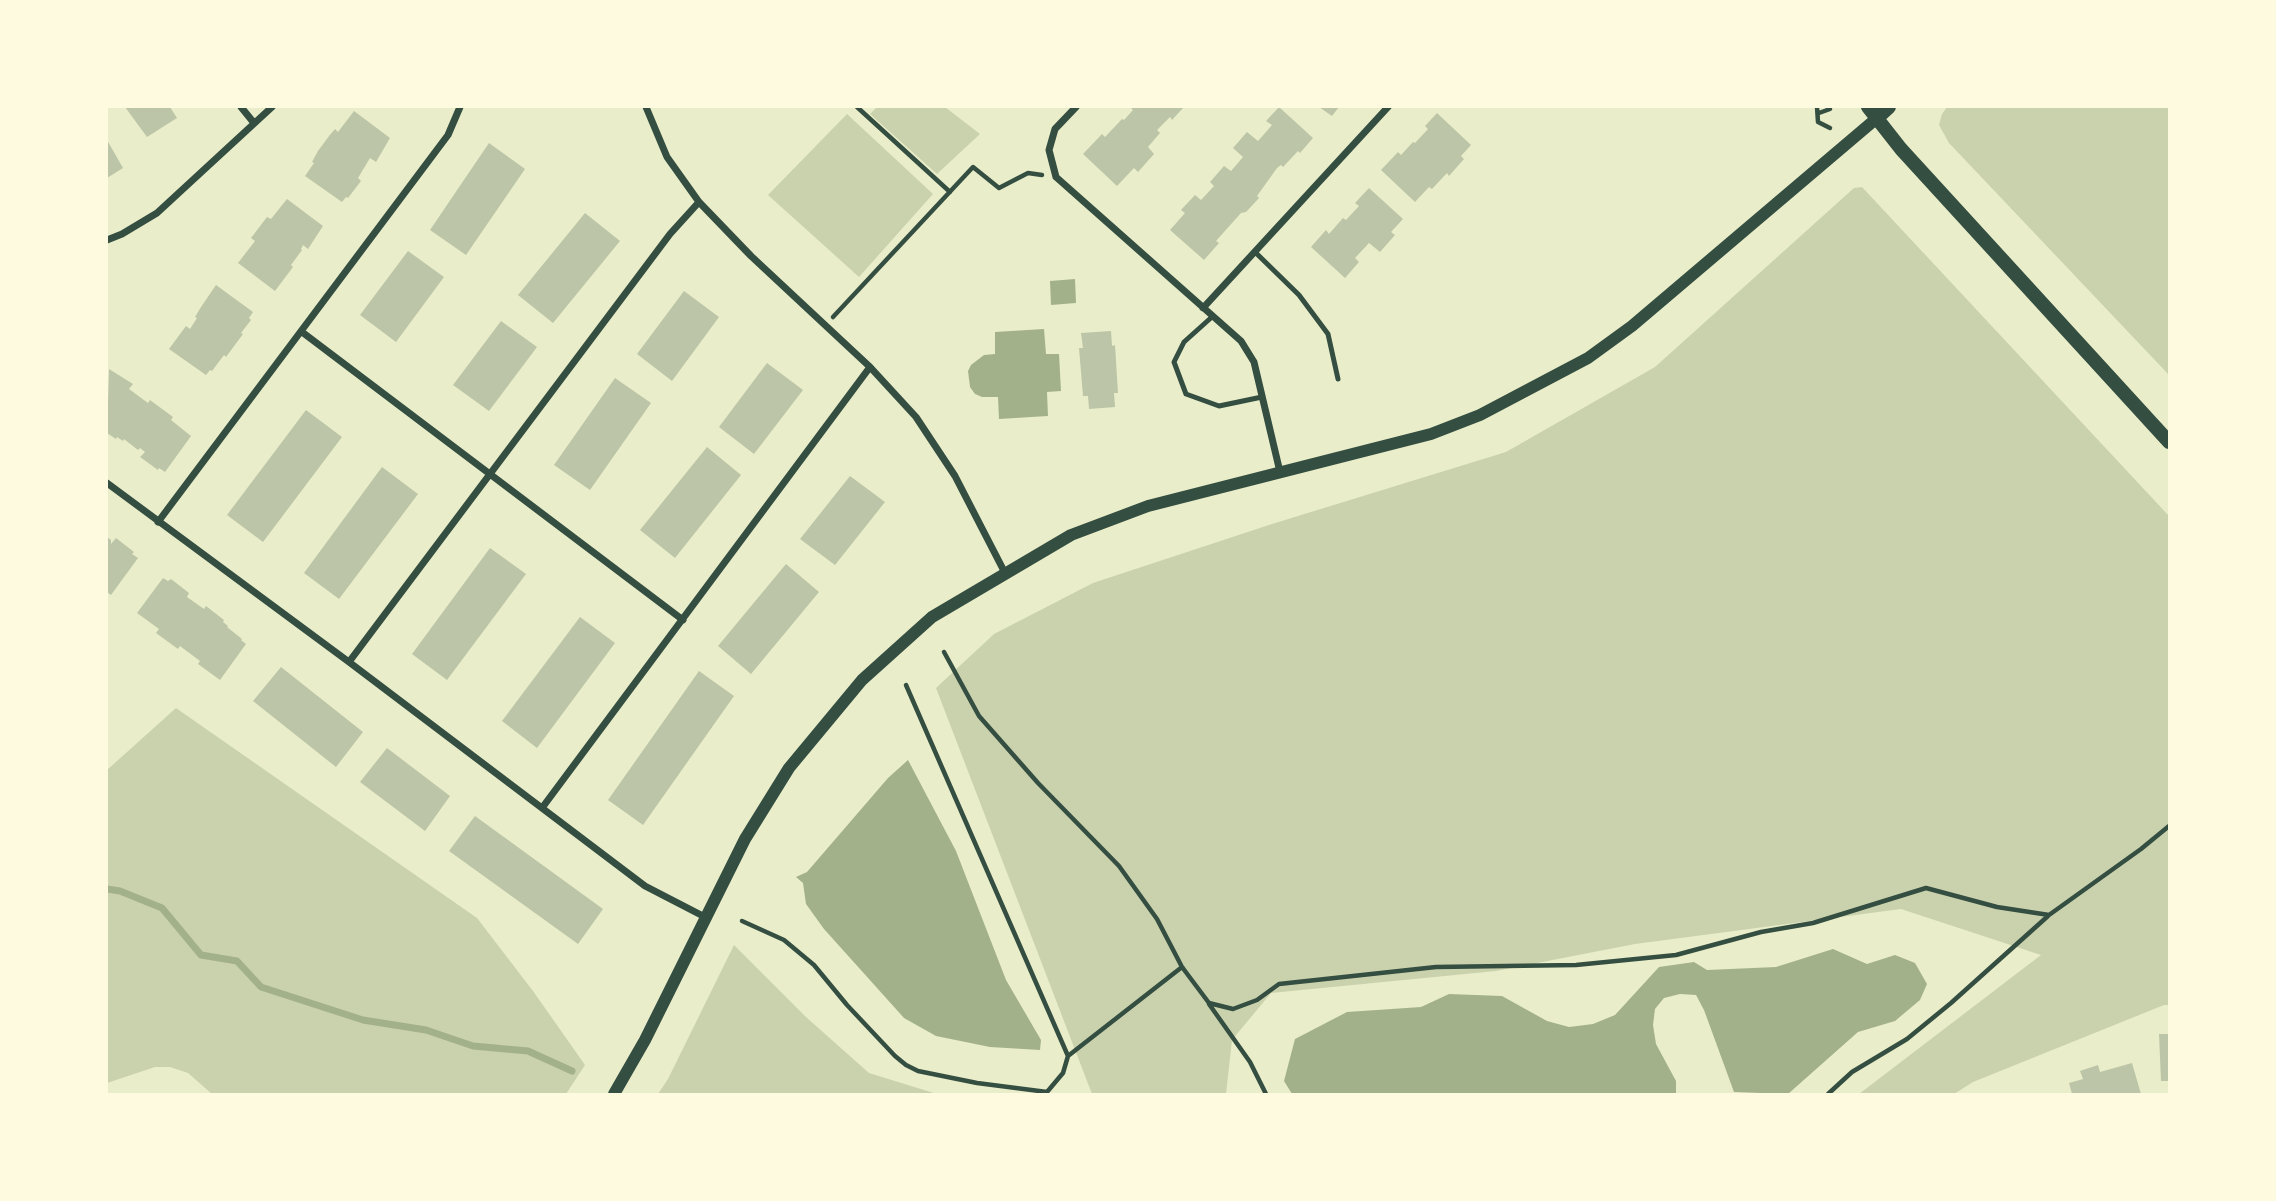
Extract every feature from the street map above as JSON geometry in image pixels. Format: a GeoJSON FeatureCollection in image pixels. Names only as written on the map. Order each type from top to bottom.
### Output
{"type":"FeatureCollection","features":[{"type":"Feature","properties":{"kind":"main road"},"geometry":{"type":"LineString","coordinates":[[1889,107],[1872,112],[1901,149],[2169,442]]}},
{"type":"Feature","properties":{"kind":"street"},"geometry":{"type":"LineString","coordinates":[[241,107],[254,123]]}},
{"type":"Feature","properties":{"kind":"street"},"geometry":{"type":"LineString","coordinates":[[107,240],[157,213],[272,107]]}},
{"type":"Feature","properties":{"kind":"street"},"geometry":{"type":"LineString","coordinates":[[158,522],[448,135],[460,107]]}},
{"type":"Feature","properties":{"kind":"street"},"geometry":{"type":"LineString","coordinates":[[646,107],[667,158],[699,202],[751,256],[870,367],[916,416],[948,466],[1005,573]]}},
{"type":"Feature","properties":{"kind":"street"},"geometry":{"type":"LineString","coordinates":[[1076,107],[1055,129],[1049,150],[1056,177],[1241,341],[1254,362],[1280,472]]}},
{"type":"Feature","properties":{"kind":"street"},"geometry":{"type":"LineString","coordinates":[[1203,308],[1388,107]]}},
{"type":"Feature","properties":{"kind":"street"},"geometry":{"type":"LineString","coordinates":[[614,1094],[645,1040],[745,839],[789,768],[862,680],[932,617],[1071,535],[1148,506],[1431,434],[1480,415],[1588,358],[1632,326],[1872,112]]}},
{"type":"Feature","properties":{"kind":"street"},"geometry":{"type":"LineString","coordinates":[[349,662],[670,234],[699,202]]}},
{"type":"Feature","properties":{"kind":"street"},"geometry":{"type":"LineString","coordinates":[[302,332],[683,620]]}},
{"type":"Feature","properties":{"kind":"street"},"geometry":{"type":"LineString","coordinates":[[542,808],[870,367]]}},
{"type":"Feature","properties":{"kind":"street"},"geometry":{"type":"LineString","coordinates":[[107,483],[645,886],[705,917]]}},
{"type":"Feature","properties":{"kind":"lane"},"geometry":{"type":"LineString","coordinates":[[1255,252],[1299,295],[1328,334],[1338,379]]}},
{"type":"Feature","properties":{"kind":"lane"},"geometry":{"type":"LineString","coordinates":[[1213,316],[1184,342],[1174,362],[1186,394],[1219,406],[1262,397]]}},
{"type":"Feature","properties":{"kind":"path"},"geometry":{"type":"LineString","coordinates":[[858,107],[950,192]]}},
{"type":"Feature","properties":{"kind":"path"},"geometry":{"type":"LineString","coordinates":[[1817,107],[1818,122],[1830,128]]}},
{"type":"Feature","properties":{"kind":"path"},"geometry":{"type":"LineString","coordinates":[[1819,113],[1830,109]]}},
{"type":"Feature","properties":{"kind":"path"},"geometry":{"type":"LineString","coordinates":[[825,325],[973,167],[999,188],[1028,173],[1056,177]]}},
{"type":"Feature","properties":{"kind":"path"},"geometry":{"type":"LineString","coordinates":[[944,652],[979,716],[1038,783],[1119,866],[1157,919],[1182,967],[1250,1062],[1266,1094]]}},
{"type":"Feature","properties":{"kind":"path"},"geometry":{"type":"LineString","coordinates":[[906,685],[1068,1056]]}},
{"type":"Feature","properties":{"kind":"path"},"geometry":{"type":"LineString","coordinates":[[1828,1094],[1852,1072],[1907,1038],[1943,1010],[2049,915],[2169,826]]}},
{"type":"Feature","properties":{"kind":"path"},"geometry":{"type":"LineString","coordinates":[[1182,967],[1209,1003],[1233,1009],[1257,1000],[1279,984],[1436,967],[1576,965],[1676,955],[1761,932],[1813,923],[1926,888],[1997,907],[2049,915]]}},
{"type":"Feature","properties":{"kind":"path"},"geometry":{"type":"LineString","coordinates":[[742,921],[784,940],[814,965],[847,1004],[906,1065],[918,1071],[977,1083],[1047,1092],[1063,1073],[1068,1056],[1182,967]]}},
{"type":"Feature","properties":{"kind":"shaded area"},"geometry":{"type":"Polygon","coordinates":[[[877,107],[945,107],[980,134],[937,174],[870,114],[877,107]]]}},
{"type":"Feature","properties":{"kind":"shaded area"},"geometry":{"type":"Polygon","coordinates":[[[1947,107],[2169,107],[2169,375],[1949,143],[1939,125],[1947,107]]]}},
{"type":"Feature","properties":{"kind":"shaded area"},"geometry":{"type":"Polygon","coordinates":[[[847,114],[933,194],[859,277],[768,195],[847,114]]]}},
{"type":"Feature","properties":{"kind":"shaded area"},"geometry":{"type":"Polygon","coordinates":[[[1862,187],[2169,516],[2169,1005],[1973,1082],[1954,1094],[1859,1094],[2041,955],[1901,909],[1635,944],[1496,971],[1271,993],[1232,1040],[1226,1094],[1092,1094],[936,688],[994,634],[1093,583],[1272,524],[1506,452],[1655,367],[1854,188],[1862,187]]]}},
{"type":"Feature","properties":{"kind":"shaded area"},"geometry":{"type":"Polygon","coordinates":[[[1075,279],[1076,303],[1051,305],[1050,281],[1075,279]]]}},
{"type":"Feature","properties":{"kind":"shaded area"},"geometry":{"type":"Polygon","coordinates":[[[1044,329],[1046,354],[1059,354],[1061,391],[1047,392],[1048,416],[999,419],[998,397],[982,397],[975,394],[970,387],[968,371],[971,365],[984,355],[995,354],[995,332],[1044,329]]]}},
{"type":"Feature","properties":{"kind":"shaded area"},"geometry":{"type":"Polygon","coordinates":[[[176,708],[477,918],[585,1065],[566,1094],[212,1094],[188,1073],[170,1067],[155,1067],[107,1083],[107,770],[176,708]]]}},
{"type":"Feature","properties":{"kind":"shaded area"},"geometry":{"type":"Polygon","coordinates":[[[908,760],[956,851],[1006,980],[1041,1040],[1040,1050],[990,1047],[936,1036],[904,1018],[824,929],[806,904],[803,883],[796,877],[807,872],[888,778],[908,760]]]}},
{"type":"Feature","properties":{"kind":"shaded area"},"geometry":{"type":"Polygon","coordinates":[[[734,945],[806,1017],[869,1073],[937,1094],[658,1094],[734,945]]]}},
{"type":"Feature","properties":{"kind":"shaded area"},"geometry":{"type":"Polygon","coordinates":[[[1833,949],[1867,964],[1895,955],[1915,963],[1927,984],[1920,1000],[1895,1021],[1858,1032],[1788,1094],[1734,1092],[1696,995],[1680,994],[1664,998],[1655,1009],[1653,1025],[1656,1044],[1676,1081],[1676,1094],[1292,1094],[1284,1081],[1295,1039],[1347,1012],[1421,1007],[1449,994],[1502,996],[1547,1021],[1569,1027],[1593,1024],[1615,1015],[1659,967],[1694,962],[1707,970],[1776,967],[1833,949]]]}},
{"type":"Feature","properties":{"kind":"building"},"geometry":{"type":"Polygon","coordinates":[[[125,107],[170,107],[177,118],[147,137],[125,107]]]}},
{"type":"Feature","properties":{"kind":"building"},"geometry":{"type":"Polygon","coordinates":[[[1130,107],[1184,107],[1172,120],[1170,117],[1157,130],[1160,133],[1148,147],[1154,154],[1138,172],[1134,168],[1117,186],[1083,154],[1102,134],[1105,137],[1124,120],[1133,110],[1130,107]]]}},
{"type":"Feature","properties":{"kind":"building"},"geometry":{"type":"Polygon","coordinates":[[[1279,107],[1313,138],[1300,153],[1298,151],[1283,167],[1281,165],[1277,168],[1257,196],[1259,198],[1246,212],[1241,213],[1216,241],[1219,243],[1204,260],[1170,230],[1185,213],[1181,210],[1195,195],[1201,200],[1214,186],[1210,182],[1224,166],[1231,171],[1243,157],[1233,148],[1247,132],[1258,141],[1272,125],[1266,121],[1279,107]]]}},
{"type":"Feature","properties":{"kind":"building"},"geometry":{"type":"Polygon","coordinates":[[[1319,107],[1339,107],[1332,116],[1319,107]]]}},
{"type":"Feature","properties":{"kind":"building"},"geometry":{"type":"Polygon","coordinates":[[[354,111],[390,138],[376,162],[370,158],[358,178],[361,181],[342,202],[305,176],[329,136],[335,129],[338,132],[354,111]]]}},
{"type":"Feature","properties":{"kind":"building"},"geometry":{"type":"Polygon","coordinates":[[[1437,113],[1471,145],[1461,156],[1464,159],[1449,176],[1447,173],[1415,202],[1381,170],[1398,152],[1401,155],[1415,143],[1428,129],[1425,126],[1437,113]]]}},
{"type":"Feature","properties":{"kind":"building"},"geometry":{"type":"Polygon","coordinates":[[[107,140],[123,168],[107,178],[107,140]]]}},
{"type":"Feature","properties":{"kind":"building"},"geometry":{"type":"Polygon","coordinates":[[[489,143],[525,169],[466,255],[430,230],[489,143]]]}},
{"type":"Feature","properties":{"kind":"building"},"geometry":{"type":"Polygon","coordinates":[[[1369,188],[1403,219],[1391,232],[1395,235],[1380,252],[1369,243],[1355,258],[1359,262],[1345,278],[1311,247],[1326,230],[1329,234],[1343,218],[1346,220],[1359,206],[1355,203],[1369,188]]]}},
{"type":"Feature","properties":{"kind":"building"},"geometry":{"type":"Polygon","coordinates":[[[287,199],[323,226],[308,249],[303,245],[291,265],[293,267],[275,291],[238,263],[255,241],[251,238],[267,217],[271,219],[287,199]]]}},
{"type":"Feature","properties":{"kind":"building"},"geometry":{"type":"Polygon","coordinates":[[[585,213],[620,241],[553,323],[518,295],[585,213]]]}},
{"type":"Feature","properties":{"kind":"building"},"geometry":{"type":"Polygon","coordinates":[[[408,251],[444,277],[396,342],[360,315],[408,251]]]}},
{"type":"Feature","properties":{"kind":"building"},"geometry":{"type":"Polygon","coordinates":[[[216,285],[253,312],[249,318],[251,320],[241,333],[243,334],[226,357],[224,355],[206,375],[169,349],[186,326],[190,329],[216,285]]]}},
{"type":"Feature","properties":{"kind":"building"},"geometry":{"type":"Polygon","coordinates":[[[684,291],[719,317],[672,381],[637,354],[684,291]]]}},
{"type":"Feature","properties":{"kind":"building"},"geometry":{"type":"Polygon","coordinates":[[[501,321],[537,347],[489,411],[453,385],[501,321]]]}},
{"type":"Feature","properties":{"kind":"building"},"geometry":{"type":"Polygon","coordinates":[[[1111,331],[1112,346],[1115,345],[1118,393],[1114,393],[1115,407],[1089,409],[1088,396],[1083,396],[1079,348],[1083,348],[1081,333],[1111,331]]]}},
{"type":"Feature","properties":{"kind":"building"},"geometry":{"type":"Polygon","coordinates":[[[767,363],[803,390],[754,454],[719,427],[767,363]]]}},
{"type":"Feature","properties":{"kind":"building"},"geometry":{"type":"Polygon","coordinates":[[[109,369],[133,384],[129,389],[173,417],[171,420],[191,436],[165,472],[140,457],[145,452],[140,448],[138,450],[124,439],[116,439],[107,433],[109,369]]]}},
{"type":"Feature","properties":{"kind":"building"},"geometry":{"type":"Polygon","coordinates":[[[615,378],[651,403],[590,490],[554,465],[615,378]]]}},
{"type":"Feature","properties":{"kind":"building"},"geometry":{"type":"Polygon","coordinates":[[[306,410],[342,437],[263,542],[227,515],[306,410]]]}},
{"type":"Feature","properties":{"kind":"building"},"geometry":{"type":"Polygon","coordinates":[[[707,447],[741,475],[675,558],[640,530],[707,447]]]}},
{"type":"Feature","properties":{"kind":"building"},"geometry":{"type":"Polygon","coordinates":[[[382,467],[418,494],[339,599],[304,573],[382,467]]]}},
{"type":"Feature","properties":{"kind":"building"},"geometry":{"type":"Polygon","coordinates":[[[850,476],[885,502],[835,565],[800,539],[850,476]]]}},
{"type":"Feature","properties":{"kind":"building"},"geometry":{"type":"Polygon","coordinates":[[[107,537],[111,544],[116,538],[138,558],[111,595],[107,592],[107,537]]]}},
{"type":"Feature","properties":{"kind":"building"},"geometry":{"type":"Polygon","coordinates":[[[490,548],[526,574],[447,680],[412,654],[490,548]]]}},
{"type":"Feature","properties":{"kind":"building"},"geometry":{"type":"Polygon","coordinates":[[[786,564],[819,592],[751,674],[718,646],[786,564]]]}},
{"type":"Feature","properties":{"kind":"building"},"geometry":{"type":"Polygon","coordinates":[[[163,578],[168,581],[171,579],[189,593],[187,597],[204,609],[206,606],[224,620],[227,627],[246,644],[220,680],[180,646],[178,649],[156,633],[159,629],[137,613],[163,578]]]}},
{"type":"Feature","properties":{"kind":"building"},"geometry":{"type":"Polygon","coordinates":[[[580,617],[615,643],[537,748],[502,721],[580,617]]]}},
{"type":"Feature","properties":{"kind":"building"},"geometry":{"type":"Polygon","coordinates":[[[281,667],[363,732],[336,767],[253,701],[281,667]]]}},
{"type":"Feature","properties":{"kind":"building"},"geometry":{"type":"Polygon","coordinates":[[[699,671],[734,696],[643,825],[608,800],[699,671]]]}},
{"type":"Feature","properties":{"kind":"building"},"geometry":{"type":"Polygon","coordinates":[[[387,748],[450,796],[425,831],[360,782],[387,748]]]}},
{"type":"Feature","properties":{"kind":"building"},"geometry":{"type":"Polygon","coordinates":[[[475,816],[603,909],[578,944],[449,851],[475,816]]]}},
{"type":"Feature","properties":{"kind":"building"},"geometry":{"type":"Polygon","coordinates":[[[2159,1034],[2169,1034],[2169,1081],[2161,1081],[2159,1034]]]}},
{"type":"Feature","properties":{"kind":"building"},"geometry":{"type":"Polygon","coordinates":[[[2132,1063],[2141,1094],[2072,1094],[2069,1083],[2083,1079],[2080,1071],[2098,1065],[2100,1072],[2132,1063]]]}},
{"type":"Feature","properties":{"kind":"waterway"},"geometry":{"type":"LineString","coordinates":[[107,889],[120,891],[162,908],[201,955],[237,961],[261,987],[363,1020],[426,1030],[473,1046],[528,1051],[572,1071]]}}]}
